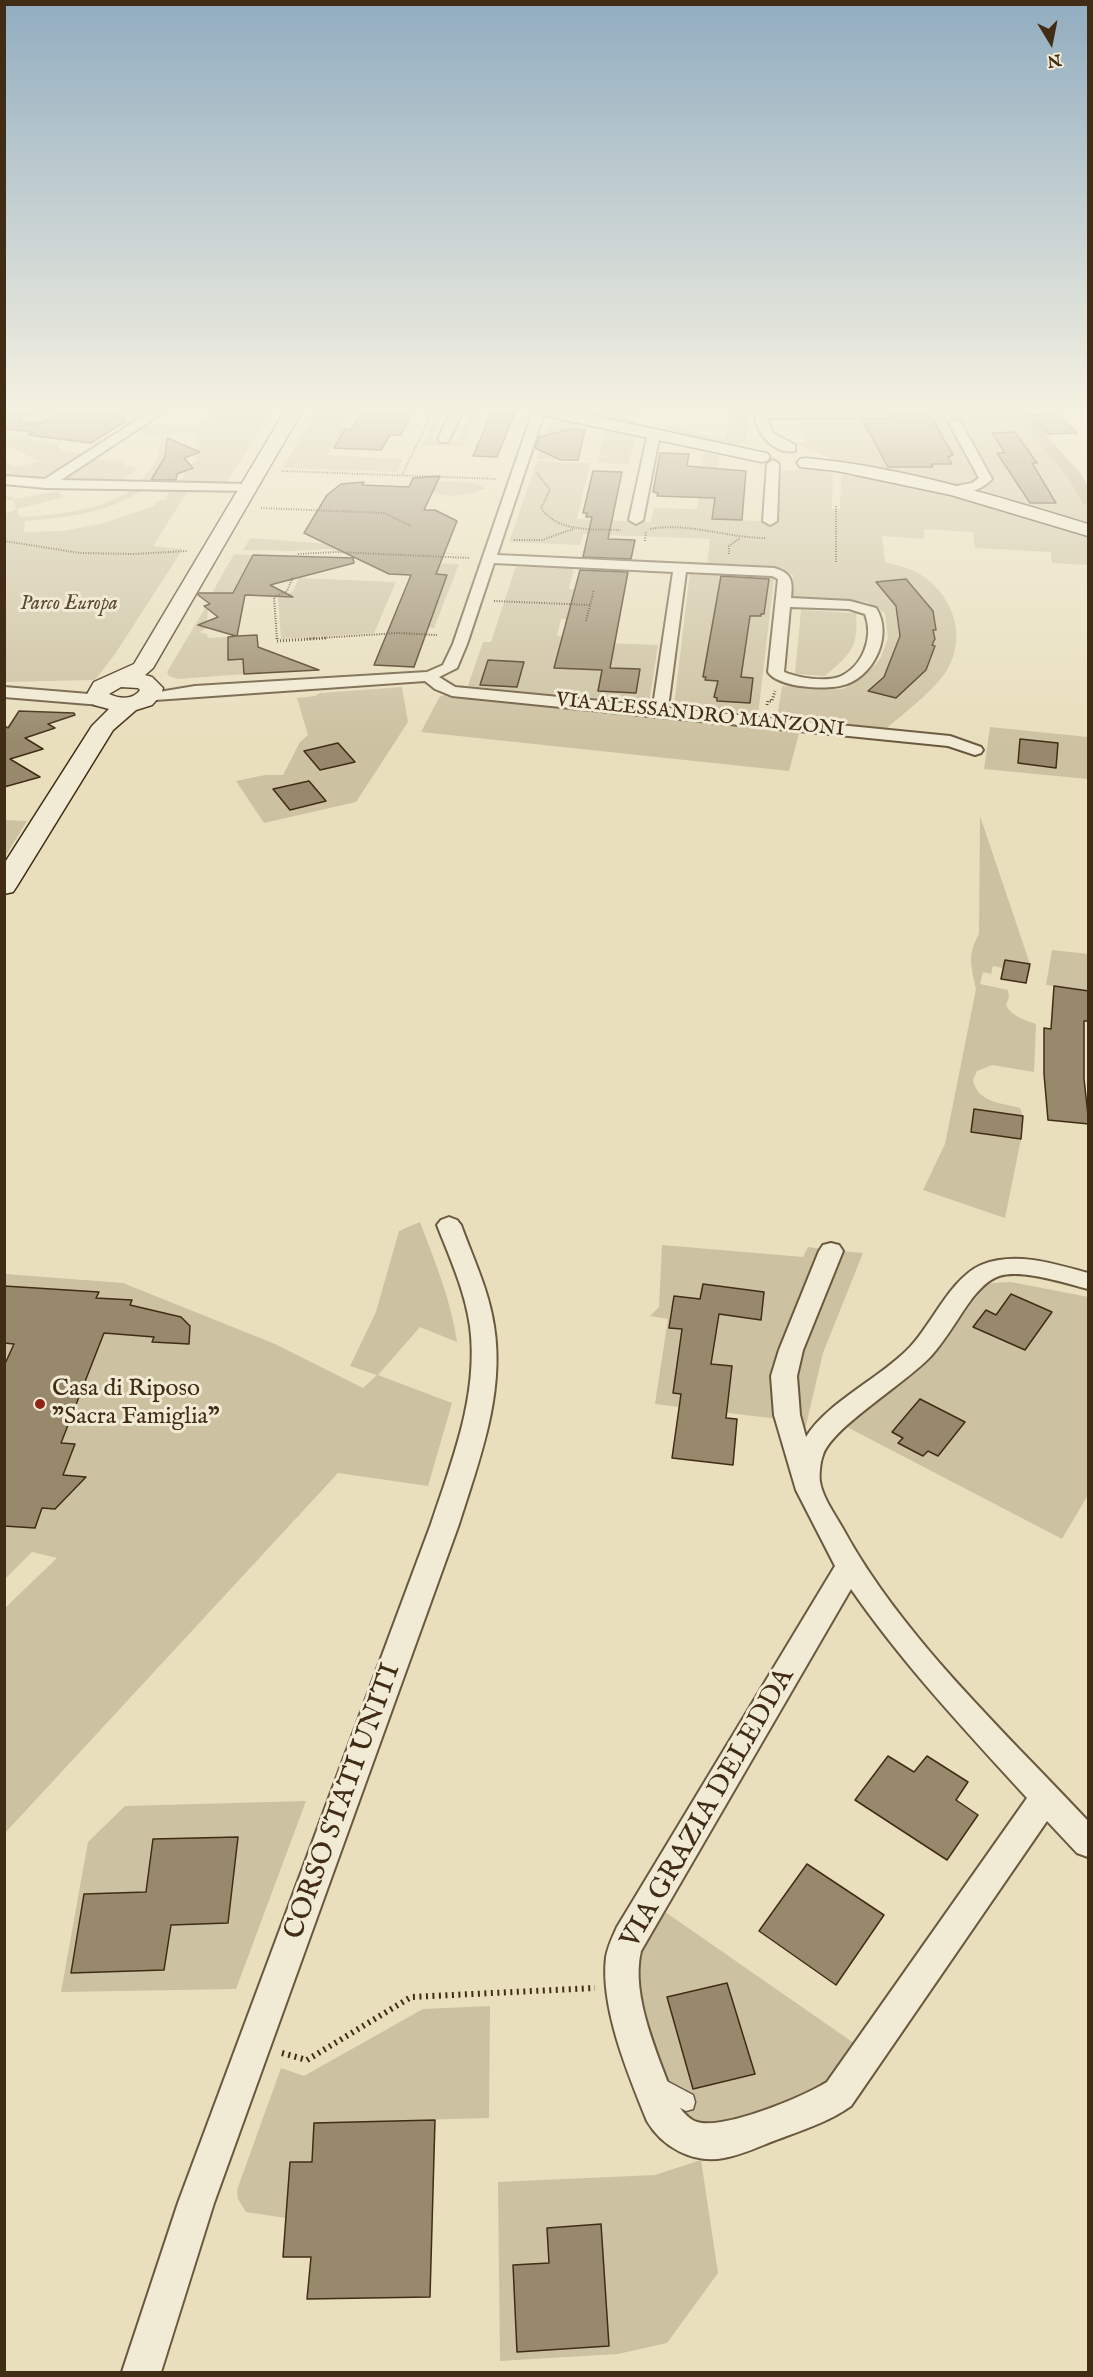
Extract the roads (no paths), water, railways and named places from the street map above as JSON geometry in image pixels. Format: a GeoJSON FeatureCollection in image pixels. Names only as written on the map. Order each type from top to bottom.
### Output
{"type":"FeatureCollection","features":[{"type":"Feature","properties":{"kind":"street"},"geometry":{"type":"LineString","coordinates":[[4,886],[125,694],[228,522]]}},
{"type":"Feature","properties":{"kind":"street"},"geometry":{"type":"LineString","coordinates":[[4,692],[125,694],[433,675],[452,665],[501,522]]}},
{"type":"Feature","properties":{"kind":"street"},"geometry":{"type":"LineString","coordinates":[[1062,522],[1089,530]]}},
{"type":"Feature","properties":{"kind":"street"},"geometry":{"type":"LineString","coordinates":[[489,559],[679,572],[780,574],[785,578],[783,602],[778,675],[789,680],[839,681],[865,662],[876,637],[873,614],[864,608],[850,605],[783,602]]}},
{"type":"Feature","properties":{"kind":"street"},"geometry":{"type":"LineString","coordinates":[[660,712],[679,572]]}},
{"type":"Feature","properties":{"kind":"street","name":"VIA ALESSANDRO MANZONI"},"geometry":{"type":"LineString","coordinates":[[433,675],[440,686],[452,691],[950,741],[975,750]]}},
{"type":"Feature","properties":{"kind":"street","name":"CORSO STATI UNITI"},"geometry":{"type":"LineString","coordinates":[[141,2373],[196,2203],[374,1725],[445,1524],[475,1423],[484,1363],[483,1328],[478,1306],[449,1225]]}},
{"type":"Feature","properties":{"kind":"street"},"geometry":{"type":"LineString","coordinates":[[831,1251],[787,1360],[784,1376],[787,1415],[809,1490],[850,1566],[892,1625],[933,1675],[1089,1843]]}},
{"type":"Feature","properties":{"kind":"street"},"geometry":{"type":"LineString","coordinates":[[809,1490],[809,1456],[819,1438],[918,1354],[970,1286],[982,1275],[1002,1267],[1015,1267],[1089,1281]]}},
{"type":"Feature","properties":{"kind":"street","name":"VIA GRAZIA DELEDDA"},"geometry":{"type":"LineString","coordinates":[[850,1566],[629,1938],[623,1955],[623,1987],[650,2080],[667,2121],[681,2134],[703,2142],[725,2140],[830,2102],[846,2087],[1046,1796]]}},
{"type":"Feature","properties":{"kind":"lane"},"geometry":{"type":"LineString","coordinates":[[650,2080],[686,2102]]}},
{"type":"Feature","properties":{"kind":"place","name":"Casa di Riposo \"Sacra Famiglia\""},"geometry":{"type":"Point","coordinates":[40,1404]}},
{"type":"Feature","properties":{"kind":"park label","name":"Parco Europa"},"geometry":{"type":"Point","coordinates":[69,605]}}]}
